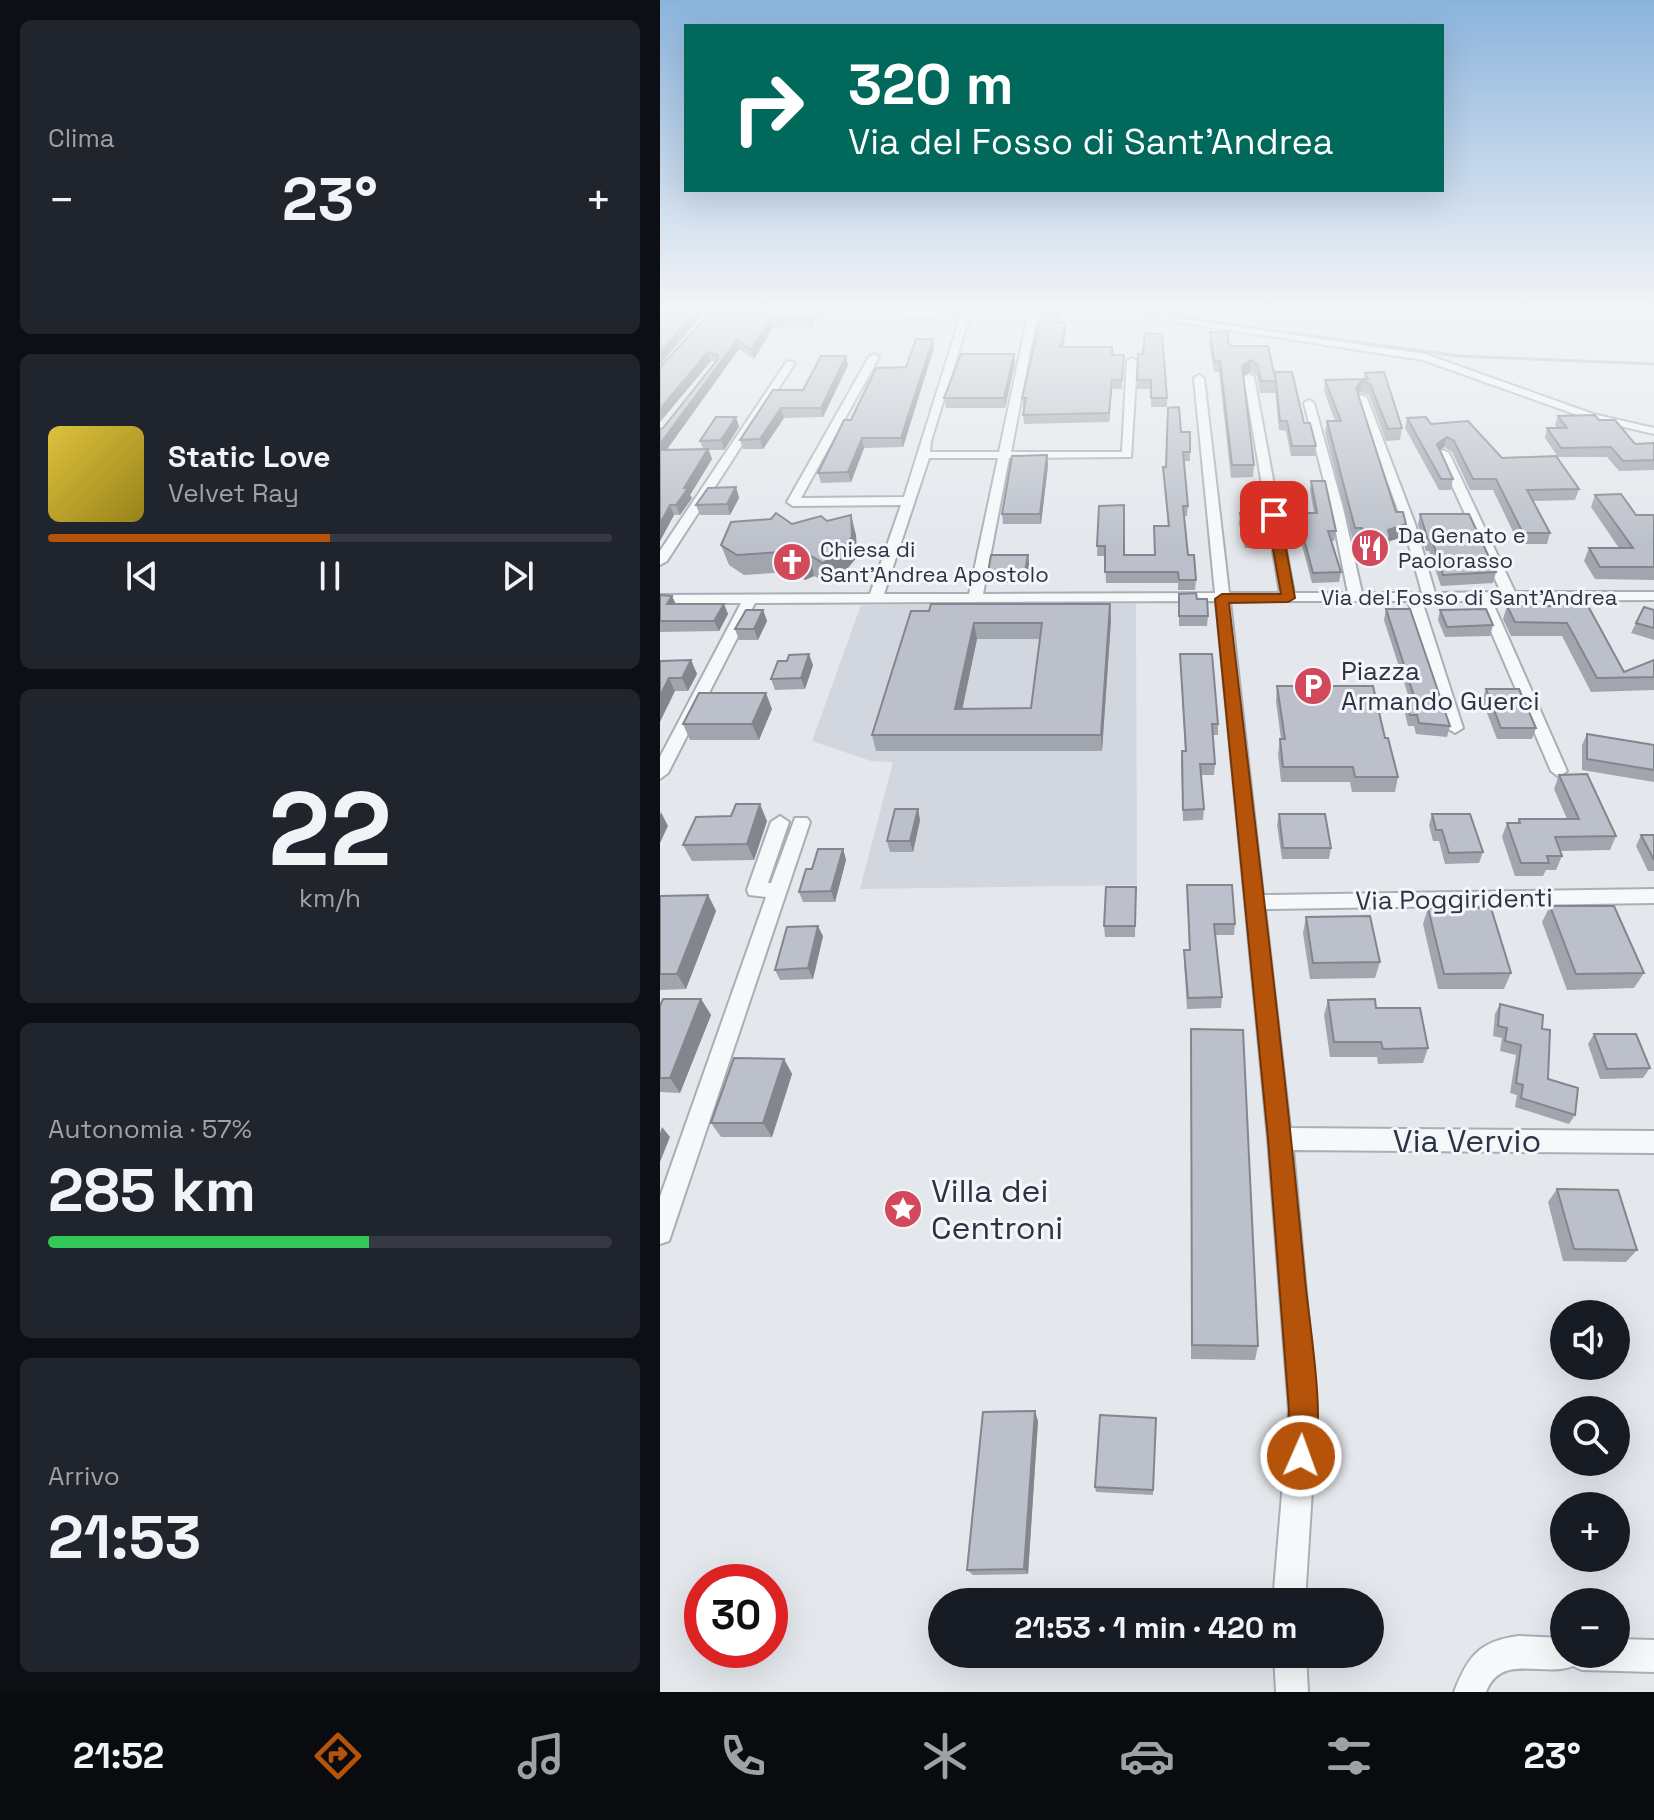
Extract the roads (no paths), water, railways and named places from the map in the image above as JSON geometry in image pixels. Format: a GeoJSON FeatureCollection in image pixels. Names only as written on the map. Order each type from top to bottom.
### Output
{"type":"FeatureCollection","features":[{"type":"Feature","properties":{"kind":"street"},"geometry":{"type":"LineString","coordinates":[[660,561],[774,387]]}},
{"type":"Feature","properties":{"kind":"street"},"geometry":{"type":"LineString","coordinates":[[857,387],[793,502],[908,501]]}},
{"type":"Feature","properties":{"kind":"street"},"geometry":{"type":"LineString","coordinates":[[875,600],[924,455],[925,441],[942,387]]}},
{"type":"Feature","properties":{"kind":"street"},"geometry":{"type":"LineString","coordinates":[[975,600],[1019,387]]}},
{"type":"Feature","properties":{"kind":"street"},"geometry":{"type":"LineString","coordinates":[[924,455],[1127,455],[1131,387]]}},
{"type":"Feature","properties":{"kind":"street"},"geometry":{"type":"LineString","coordinates":[[1200,387],[1280,1139],[1303,1410],[1290,1588]]}},
{"type":"Feature","properties":{"kind":"street"},"geometry":{"type":"LineString","coordinates":[[1251,387],[1288,598]]}},
{"type":"Feature","properties":{"kind":"street"},"geometry":{"type":"LineString","coordinates":[[1509,387],[1590,416],[1654,431]]}},
{"type":"Feature","properties":{"kind":"street"},"geometry":{"type":"LineString","coordinates":[[1362,398],[1409,524],[1429,595]]}},
{"type":"Feature","properties":{"kind":"street"},"geometry":{"type":"LineString","coordinates":[[1309,403],[1356,596]]}},
{"type":"Feature","properties":{"kind":"street"},"geometry":{"type":"LineString","coordinates":[[1443,453],[1510,596]]}},
{"type":"Feature","properties":{"kind":"street"},"geometry":{"type":"LineString","coordinates":[[1413,595],[1455,728]]}},
{"type":"Feature","properties":{"kind":"street"},"geometry":{"type":"LineString","coordinates":[[1483,596],[1559,771]]}},
{"type":"Feature","properties":{"kind":"street","name":"Via del Fosso di Sant'Andrea"},"geometry":{"type":"LineString","coordinates":[[660,599],[1654,596]]}},
{"type":"Feature","properties":{"kind":"street"},"geometry":{"type":"LineString","coordinates":[[660,773],[749,601]]}},
{"type":"Feature","properties":{"kind":"street"},"geometry":{"type":"LineString","coordinates":[[660,1232],[779,890],[790,822]]}},
{"type":"Feature","properties":{"kind":"street","name":"Via Poggiridenti"},"geometry":{"type":"LineString","coordinates":[[1254,902],[1654,896]]}},
{"type":"Feature","properties":{"kind":"street","name":"Via Vervio"},"geometry":{"type":"LineString","coordinates":[[1280,1139],[1654,1142]]}},
{"type":"Feature","properties":{"kind":"street"},"geometry":{"type":"LineString","coordinates":[[1470,1692],[1480,1666],[1490,1658],[1511,1653],[1550,1654]]}},
{"type":"Feature","properties":{"kind":"street"},"geometry":{"type":"LineString","coordinates":[[1630,1655],[1654,1656]]}},
{"type":"Feature","properties":{"kind":"street"},"geometry":{"type":"LineString","coordinates":[[1291,1668],[1292,1692]]}},
{"type":"Feature","properties":{"kind":"place","name":"Da Genato e Paolorasso"},"geometry":{"type":"Point","coordinates":[1370,548]}},
{"type":"Feature","properties":{"kind":"place","name":"Chiesa di Sant'Andrea Apostolo"},"geometry":{"type":"Point","coordinates":[792,562]}},
{"type":"Feature","properties":{"kind":"place","name":"Piazza Armando Guerci"},"geometry":{"type":"Point","coordinates":[1313,686]}},
{"type":"Feature","properties":{"kind":"place","name":"Villa dei Centroni"},"geometry":{"type":"Point","coordinates":[903,1209]}}]}
